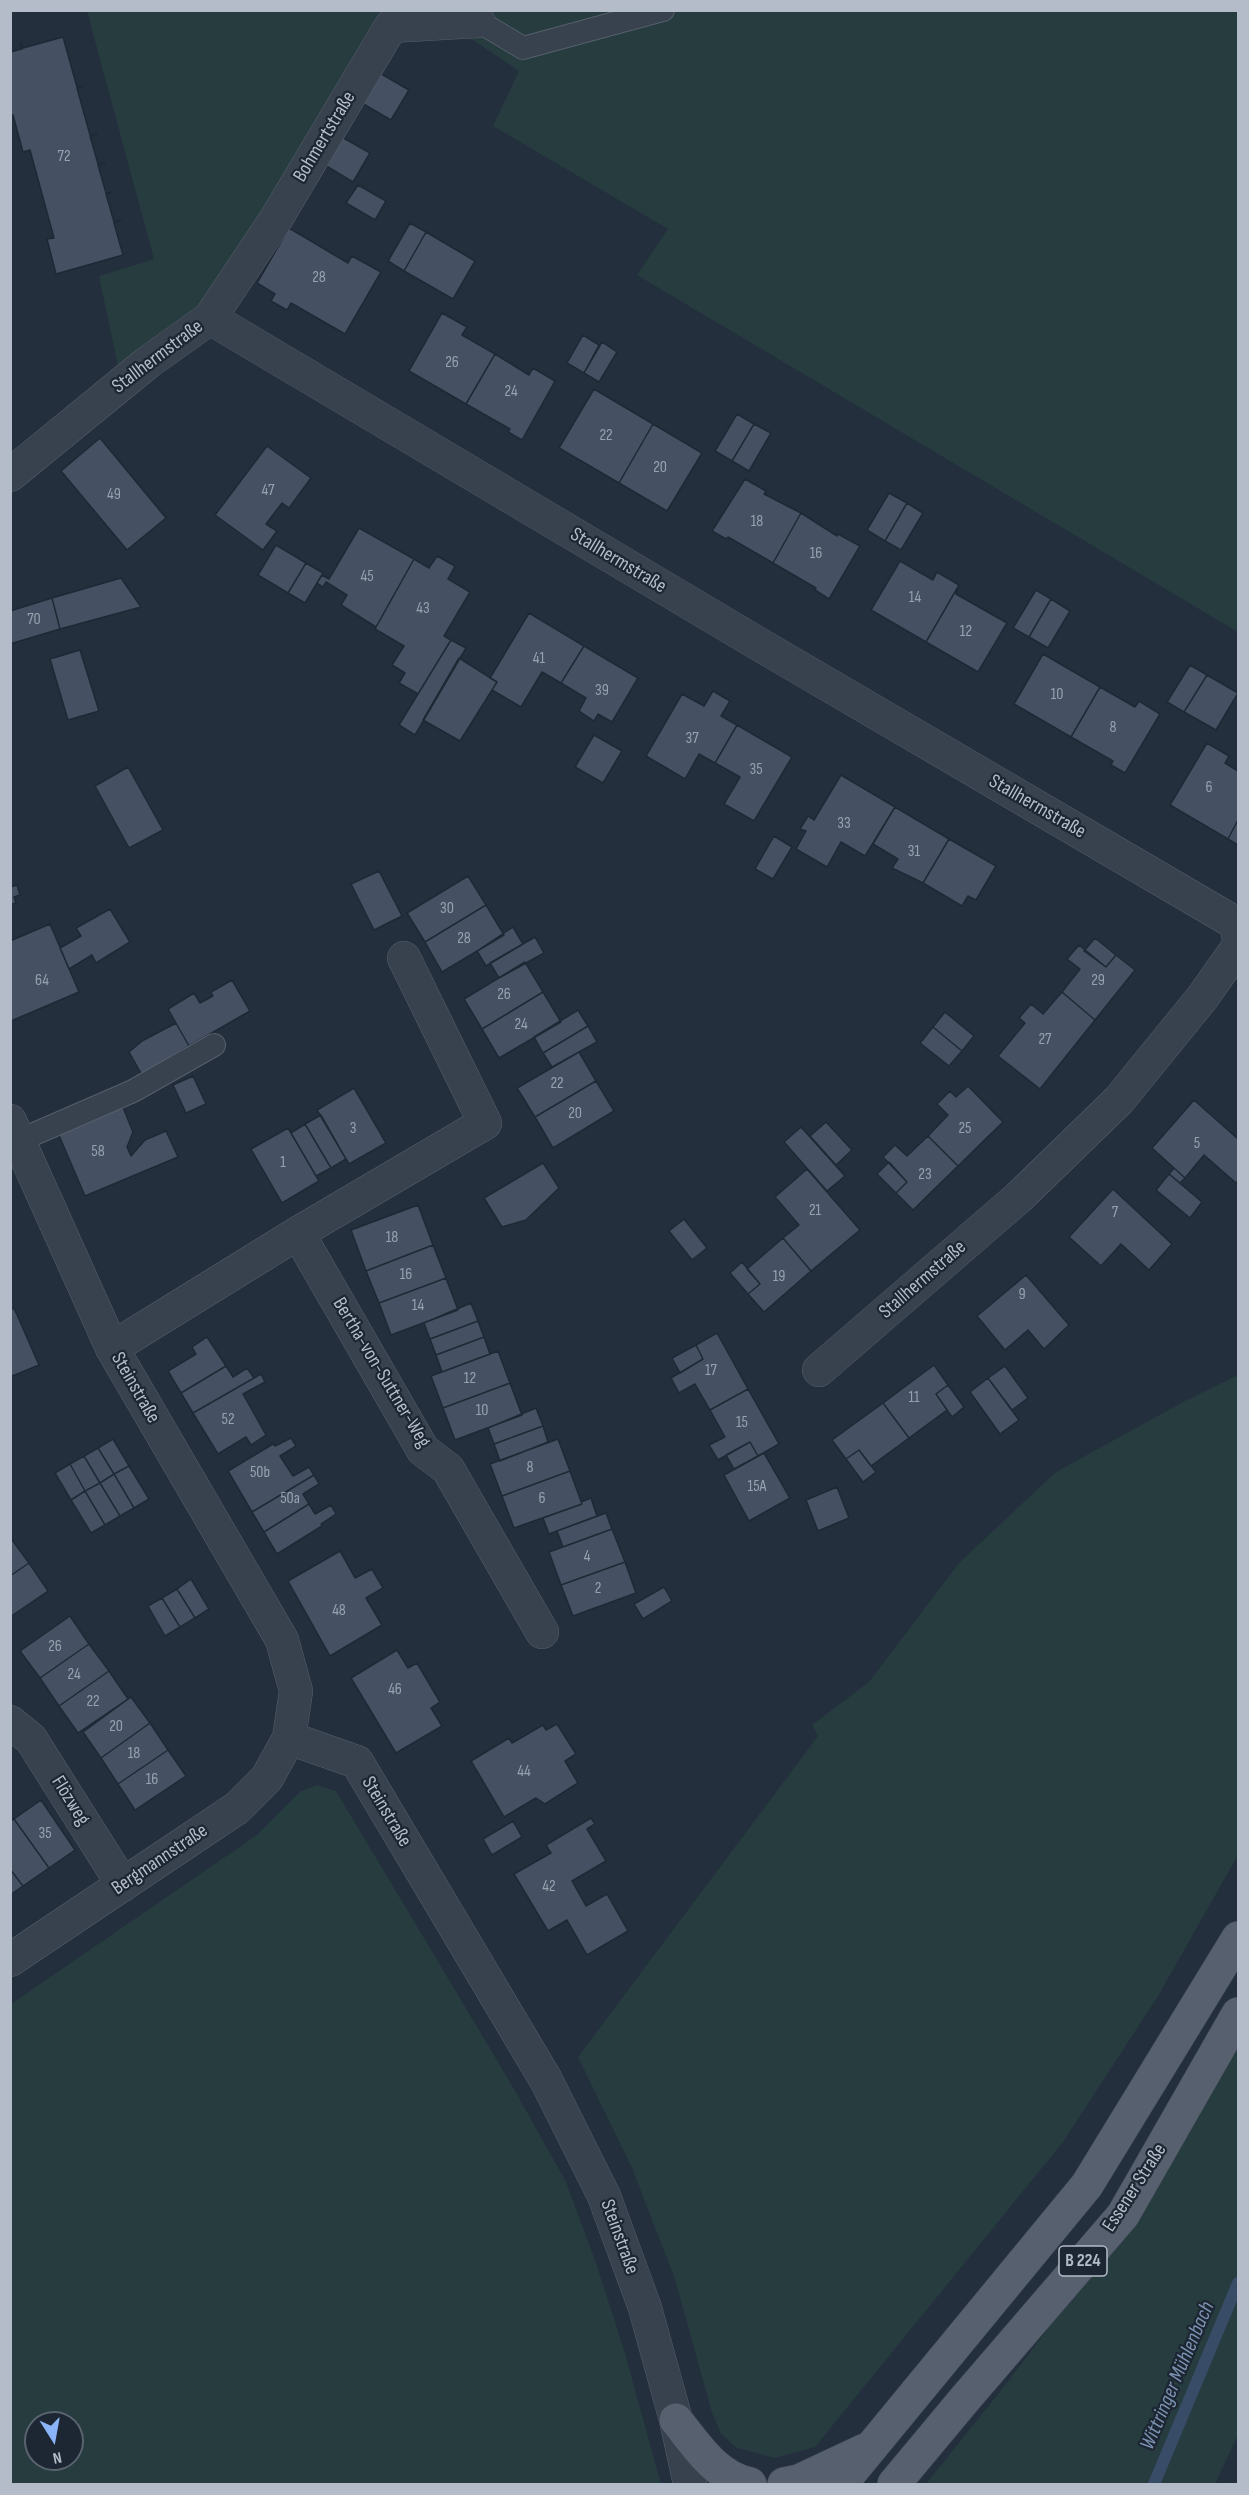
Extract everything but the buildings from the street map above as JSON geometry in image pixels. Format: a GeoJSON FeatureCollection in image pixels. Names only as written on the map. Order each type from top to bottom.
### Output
{"type":"FeatureCollection","features":[{"type":"Feature","properties":{"kind":"main road","name":"B 224"},"geometry":{"type":"LineString","coordinates":[[841,2484],[1087,2185],[1239,1938]]}},
{"type":"Feature","properties":{"kind":"main road","name":"Essener Straße"},"geometry":{"type":"LineString","coordinates":[[894,2484],[1123,2215],[1239,2014]]}},
{"type":"Feature","properties":{"kind":"main road"},"geometry":{"type":"LineString","coordinates":[[676,2420],[716,2467],[734,2480],[750,2484]]}},
{"type":"Feature","properties":{"kind":"main road"},"geometry":{"type":"LineString","coordinates":[[784,2484],[799,2481],[872,2447]]}},
{"type":"Feature","properties":{"kind":"street","name":"Bohmertstraße"},"geometry":{"type":"LineString","coordinates":[[210,318],[276,219],[391,26],[477,16]]}},
{"type":"Feature","properties":{"kind":"street","name":"Stallhermstraße"},"geometry":{"type":"LineString","coordinates":[[10,475],[147,363],[210,318],[1237,924],[1239,935]]}},
{"type":"Feature","properties":{"kind":"street","name":"Stallhermstraße"},"geometry":{"type":"LineString","coordinates":[[819,1370],[1018,1198],[1119,1100],[1202,998],[1239,947]]}},
{"type":"Feature","properties":{"kind":"street"},"geometry":{"type":"LineString","coordinates":[[112,1348],[298,1233],[485,1123],[404,958]]}},
{"type":"Feature","properties":{"kind":"street","name":"Steinstraße"},"geometry":{"type":"LineString","coordinates":[[14,1131],[112,1348],[282,1640],[296,1691],[289,1738],[357,1762],[546,2080],[604,2196],[645,2308],[676,2420],[690,2484]]}},
{"type":"Feature","properties":{"kind":"street","name":"Bertha-von-Suttner-Weg"},"geometry":{"type":"LineString","coordinates":[[298,1233],[423,1450],[448,1469],[542,1632]]}},
{"type":"Feature","properties":{"kind":"street","name":"Flözweg"},"geometry":{"type":"LineString","coordinates":[[10,1722],[32,1739],[123,1885]]}},
{"type":"Feature","properties":{"kind":"street","name":"Bergmannstraße"},"geometry":{"type":"LineString","coordinates":[[10,1960],[237,1808],[267,1778],[289,1738]]}},
{"type":"Feature","properties":{"kind":"lane","name":"Bohmertstraße"},"geometry":{"type":"LineString","coordinates":[[477,16],[523,48],[663,10]]}},
{"type":"Feature","properties":{"kind":"lane"},"geometry":{"type":"LineString","coordinates":[[14,1131],[133,1091],[214,1046]]}},
{"type":"Feature","properties":{"kind":"green space"},"geometry":{"type":"Polygon","coordinates":[[[87,11],[1238,11],[1238,632],[637,275],[668,229],[493,126],[519,71],[473,40],[379,13],[267,204],[202,304],[118,366],[99,276],[154,259],[87,11]]]}},
{"type":"Feature","properties":{"kind":"green space"},"geometry":{"type":"Polygon","coordinates":[[[1238,1375],[1238,1855],[1158,1996],[1063,2142],[815,2447],[775,2458],[737,2448],[721,2434],[712,2413],[675,2279],[632,2168],[578,2057],[818,1736],[812,1725],[869,1682],[959,1563],[1056,1472],[1185,1401],[1238,1375]]]}},
{"type":"Feature","properties":{"kind":"green space"},"geometry":{"type":"Polygon","coordinates":[[[317,1785],[336,1791],[510,2082],[566,2182],[596,2263],[624,2350],[661,2484],[11,2484],[11,2004],[257,1835],[301,1791],[317,1785]]]}},
{"type":"Feature","properties":{"kind":"green space"},"geometry":{"type":"Polygon","coordinates":[[[1238,2044],[1238,2435],[1215,2484],[926,2484],[1093,2270],[1238,2044]]]}},
{"type":"Feature","properties":{"kind":"waterway","name":"Wittringer Mühlenbach"},"geometry":{"type":"LineString","coordinates":[[1154,2484],[1238,2283]]}}]}
